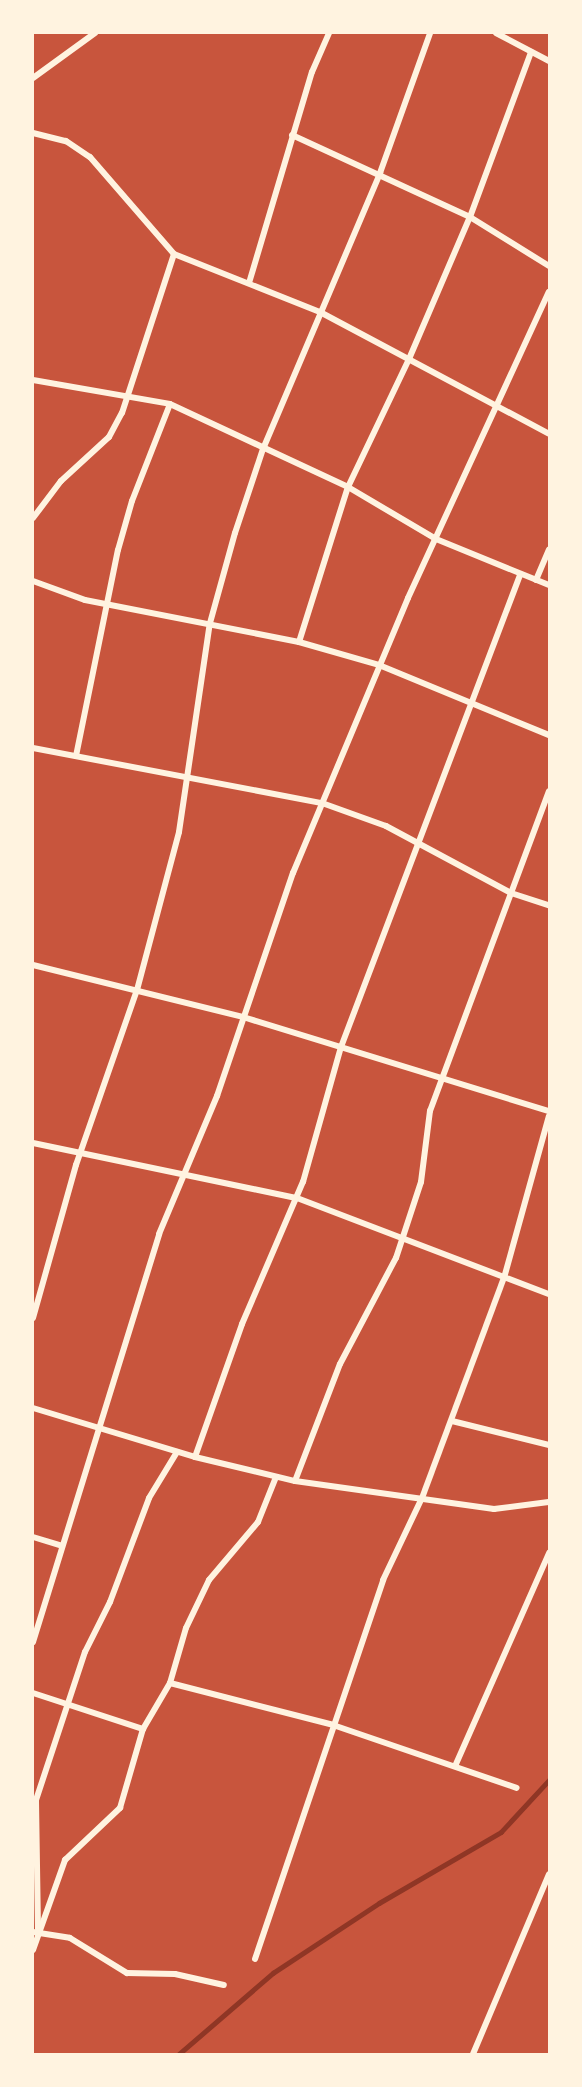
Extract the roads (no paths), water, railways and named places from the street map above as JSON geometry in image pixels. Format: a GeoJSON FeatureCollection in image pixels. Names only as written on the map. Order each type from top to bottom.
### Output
{"type":"FeatureCollection","features":[{"type":"Feature","properties":{"kind":"street"},"geometry":{"type":"LineString","coordinates":[[33,78],[95,33]]}},
{"type":"Feature","properties":{"kind":"street"},"geometry":{"type":"LineString","coordinates":[[249,283],[292,135],[329,33]]}},
{"type":"Feature","properties":{"kind":"street"},"geometry":{"type":"LineString","coordinates":[[33,1318],[35,1302],[80,1154],[138,990],[179,832],[210,623],[263,449],[380,173],[430,33]]}},
{"type":"Feature","properties":{"kind":"street"},"geometry":{"type":"LineString","coordinates":[[496,33],[549,61]]}},
{"type":"Feature","properties":{"kind":"street"},"geometry":{"type":"LineString","coordinates":[[298,642],[348,487],[409,359],[470,217],[531,52]]}},
{"type":"Feature","properties":{"kind":"street"},"geometry":{"type":"LineString","coordinates":[[33,133],[66,141],[90,157],[174,254],[320,312],[549,434]]}},
{"type":"Feature","properties":{"kind":"street"},"geometry":{"type":"LineString","coordinates":[[292,135],[380,173],[470,217],[549,266]]}},
{"type":"Feature","properties":{"kind":"street"},"geometry":{"type":"LineString","coordinates":[[33,518],[62,481],[109,437],[127,394],[174,254]]}},
{"type":"Feature","properties":{"kind":"street"},"geometry":{"type":"LineString","coordinates":[[33,1642],[60,1545],[159,1234],[217,1096],[266,944],[379,664],[549,292]]}},
{"type":"Feature","properties":{"kind":"street"},"geometry":{"type":"LineString","coordinates":[[33,380],[127,394],[170,404],[348,487],[436,539],[549,585]]}},
{"type":"Feature","properties":{"kind":"street"},"geometry":{"type":"LineString","coordinates":[[76,756],[106,604],[132,501],[170,404]]}},
{"type":"Feature","properties":{"kind":"street"},"geometry":{"type":"LineString","coordinates":[[536,580],[549,550]]}},
{"type":"Feature","properties":{"kind":"street"},"geometry":{"type":"LineString","coordinates":[[195,1457],[242,1324],[297,1198],[341,1047],[416,842],[473,702],[520,575]]}},
{"type":"Feature","properties":{"kind":"street"},"geometry":{"type":"LineString","coordinates":[[33,581],[106,604],[298,642],[379,664],[549,735]]}},
{"type":"Feature","properties":{"kind":"street"},"geometry":{"type":"LineString","coordinates":[[33,748],[322,803],[416,842],[511,893],[549,906]]}},
{"type":"Feature","properties":{"kind":"street"},"geometry":{"type":"LineString","coordinates":[[296,1481],[340,1364],[389,1275],[403,1241],[421,1182],[430,1111],[549,791]]}},
{"type":"Feature","properties":{"kind":"street"},"geometry":{"type":"LineString","coordinates":[[33,965],[243,1017],[443,1077],[549,1113],[504,1278],[422,1498],[383,1580],[255,1959]]}},
{"type":"Feature","properties":{"kind":"street"},"geometry":{"type":"LineString","coordinates":[[33,1143],[297,1198],[403,1241],[549,1294]]}},
{"type":"Feature","properties":{"kind":"street"},"geometry":{"type":"LineString","coordinates":[[33,1408],[195,1457],[296,1481],[494,1509],[549,1502]]}},
{"type":"Feature","properties":{"kind":"street"},"geometry":{"type":"LineString","coordinates":[[452,1421],[549,1444]]}},
{"type":"Feature","properties":{"kind":"street"},"geometry":{"type":"LineString","coordinates":[[33,1950],[36,1933],[36,1800],[69,1702],[149,1498],[177,1452]]}},
{"type":"Feature","properties":{"kind":"street"},"geometry":{"type":"LineString","coordinates":[[36,1933],[64,1860],[120,1808],[143,1729],[170,1683],[186,1628],[209,1580],[258,1522],[276,1477]]}},
{"type":"Feature","properties":{"kind":"street"},"geometry":{"type":"LineString","coordinates":[[33,1537],[60,1545]]}},
{"type":"Feature","properties":{"kind":"street"},"geometry":{"type":"LineString","coordinates":[[456,1764],[549,1553]]}},
{"type":"Feature","properties":{"kind":"street"},"geometry":{"type":"LineString","coordinates":[[170,1683],[333,1725],[456,1764],[517,1788]]}},
{"type":"Feature","properties":{"kind":"street"},"geometry":{"type":"LineString","coordinates":[[33,1693],[69,1702],[143,1729]]}},
{"type":"Feature","properties":{"kind":"street"},"geometry":{"type":"LineString","coordinates":[[473,2054],[549,1874]]}},
{"type":"Feature","properties":{"kind":"street"},"geometry":{"type":"LineString","coordinates":[[36,1933],[70,1938],[127,1973],[175,1974],[224,1985]]}},
{"type":"Feature","properties":{"kind":"waterway"},"geometry":{"type":"LineString","coordinates":[[179,2054],[273,1973],[379,1903],[501,1832],[549,1780]]}}]}
